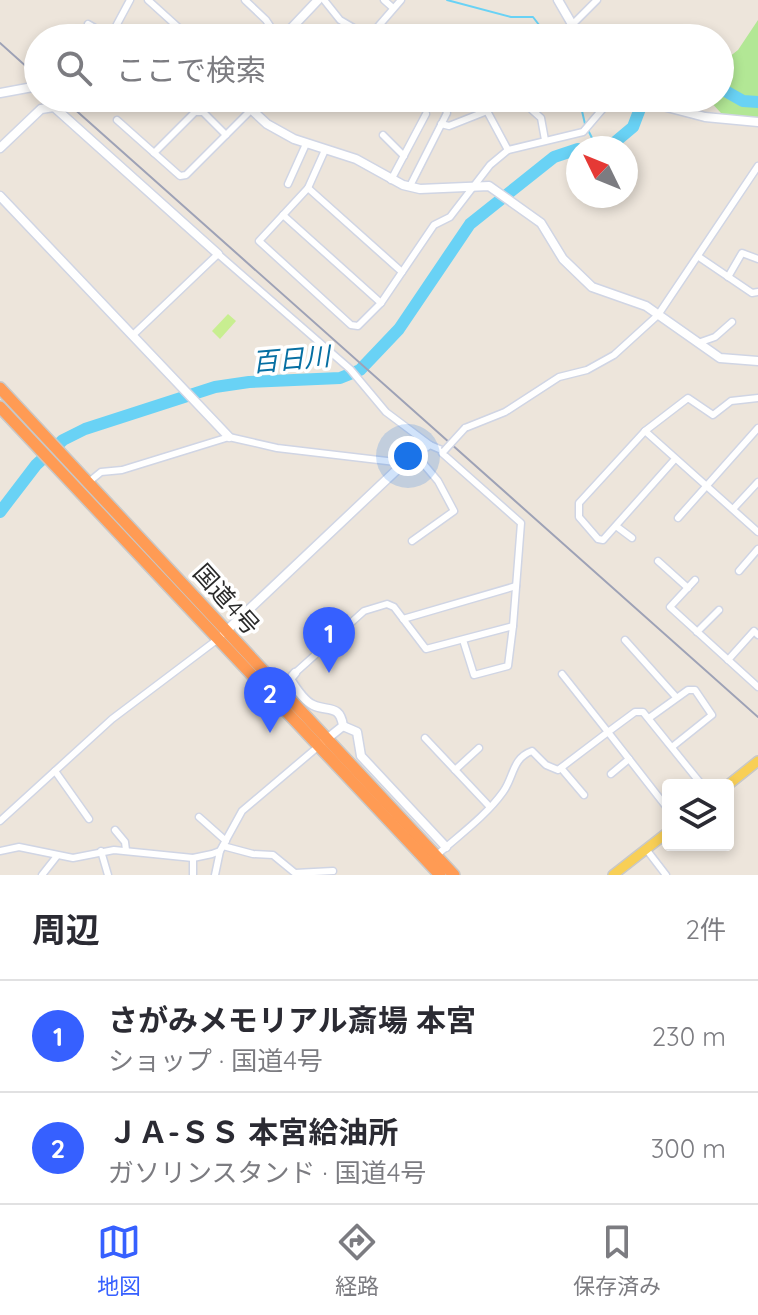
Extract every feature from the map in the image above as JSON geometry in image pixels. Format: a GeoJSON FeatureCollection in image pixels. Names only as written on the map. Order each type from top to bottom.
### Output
{"type":"FeatureCollection","features":[{"type":"Feature","properties":{"kind":"highway","name":"国道4号"},"geometry":{"type":"LineString","coordinates":[[0,388],[90,481],[222,635]]}},
{"type":"Feature","properties":{"kind":"highway","name":"国道4号"},"geometry":{"type":"LineString","coordinates":[[0,407],[324,742],[440,875]]}},
{"type":"Feature","properties":{"kind":"highway","name":"国道4号"},"geometry":{"type":"LineString","coordinates":[[324,742],[442,851],[454,875]]}},
{"type":"Feature","properties":{"kind":"main road"},"geometry":{"type":"LineString","coordinates":[[734,780],[758,761]]}},
{"type":"Feature","properties":{"kind":"main road"},"geometry":{"type":"LineString","coordinates":[[613,875],[662,837]]}},
{"type":"Feature","properties":{"kind":"street"},"geometry":{"type":"LineString","coordinates":[[117,24],[130,0]]}},
{"type":"Feature","properties":{"kind":"street"},"geometry":{"type":"LineString","coordinates":[[148,0],[175,24]]}},
{"type":"Feature","properties":{"kind":"street"},"geometry":{"type":"LineString","coordinates":[[245,0],[269,24]]}},
{"type":"Feature","properties":{"kind":"street"},"geometry":{"type":"LineString","coordinates":[[384,0],[393,8]]}},
{"type":"Feature","properties":{"kind":"street"},"geometry":{"type":"LineString","coordinates":[[380,24],[401,0]]}},
{"type":"Feature","properties":{"kind":"street"},"geometry":{"type":"LineString","coordinates":[[558,0],[574,23],[597,0]]}},
{"type":"Feature","properties":{"kind":"street"},"geometry":{"type":"LineString","coordinates":[[294,24],[316,1],[347,24]]}},
{"type":"Feature","properties":{"kind":"street"},"geometry":{"type":"LineString","coordinates":[[0,93],[24,89]]}},
{"type":"Feature","properties":{"kind":"street"},"geometry":{"type":"LineString","coordinates":[[0,148],[38,112]]}},
{"type":"Feature","properties":{"kind":"street"},"geometry":{"type":"LineString","coordinates":[[60,112],[353,372],[386,412],[443,452],[521,523],[508,666],[474,675],[463,640]]}},
{"type":"Feature","properties":{"kind":"street"},"geometry":{"type":"LineString","coordinates":[[154,153],[195,112],[203,112],[226,135]]}},
{"type":"Feature","properties":{"kind":"street"},"geometry":{"type":"LineString","coordinates":[[117,120],[180,176],[186,175],[249,112]]}},
{"type":"Feature","properties":{"kind":"street"},"geometry":{"type":"LineString","coordinates":[[253,112],[267,124],[306,144],[356,159],[391,180],[410,186],[484,184],[541,223],[563,259],[579,277],[604,294],[642,305],[726,360],[758,361]]}},
{"type":"Feature","properties":{"kind":"street"},"geometry":{"type":"LineString","coordinates":[[410,186],[446,112]]}},
{"type":"Feature","properties":{"kind":"street"},"geometry":{"type":"LineString","coordinates":[[441,124],[449,126],[484,112]]}},
{"type":"Feature","properties":{"kind":"street"},"geometry":{"type":"LineString","coordinates":[[488,112],[508,150]]}},
{"type":"Feature","properties":{"kind":"street"},"geometry":{"type":"LineString","coordinates":[[534,112],[541,118],[545,140]]}},
{"type":"Feature","properties":{"kind":"street"},"geometry":{"type":"LineString","coordinates":[[325,150],[308,188],[259,241],[351,325],[362,323],[381,303],[434,225],[450,217],[472,185],[508,150],[583,132],[601,112]]}},
{"type":"Feature","properties":{"kind":"street"},"geometry":{"type":"LineString","coordinates":[[687,112],[731,122],[758,122]]}},
{"type":"Feature","properties":{"kind":"street"},"geometry":{"type":"LineString","coordinates":[[391,180],[426,114]]}},
{"type":"Feature","properties":{"kind":"street"},"geometry":{"type":"LineString","coordinates":[[383,135],[404,156]]}},
{"type":"Feature","properties":{"kind":"street"},"geometry":{"type":"LineString","coordinates":[[288,184],[306,144]]}},
{"type":"Feature","properties":{"kind":"street"},"geometry":{"type":"LineString","coordinates":[[443,452],[465,428],[505,412],[559,377],[607,360],[658,315],[758,166]]}},
{"type":"Feature","properties":{"kind":"street"},"geometry":{"type":"LineString","coordinates":[[308,188],[402,272]]}},
{"type":"Feature","properties":{"kind":"street"},"geometry":{"type":"LineString","coordinates":[[0,196],[229,437]]}},
{"type":"Feature","properties":{"kind":"street"},"geometry":{"type":"LineString","coordinates":[[283,215],[381,303]]}},
{"type":"Feature","properties":{"kind":"street"},"geometry":{"type":"LineString","coordinates":[[728,277],[742,253],[758,259]]}},
{"type":"Feature","properties":{"kind":"street"},"geometry":{"type":"LineString","coordinates":[[133,335],[218,254]]}},
{"type":"Feature","properties":{"kind":"street"},"geometry":{"type":"LineString","coordinates":[[699,257],[752,293],[758,292]]}},
{"type":"Feature","properties":{"kind":"street"},"geometry":{"type":"LineString","coordinates":[[698,343],[715,337],[732,322]]}},
{"type":"Feature","properties":{"kind":"street"},"geometry":{"type":"LineString","coordinates":[[675,459],[600,541],[579,517],[579,503],[645,431],[688,398],[713,415],[731,401],[758,398]]}},
{"type":"Feature","properties":{"kind":"street"},"geometry":{"type":"LineString","coordinates":[[678,518],[758,428]]}},
{"type":"Feature","properties":{"kind":"street"},"geometry":{"type":"LineString","coordinates":[[645,431],[758,532]]}},
{"type":"Feature","properties":{"kind":"street"},"geometry":{"type":"LineString","coordinates":[[90,481],[101,472],[122,470],[229,437],[277,448],[404,463]]}},
{"type":"Feature","properties":{"kind":"street"},"geometry":{"type":"LineString","coordinates":[[0,821],[112,719],[222,635],[404,463],[430,445]]}},
{"type":"Feature","properties":{"kind":"street"},"geometry":{"type":"LineString","coordinates":[[412,541],[454,511],[438,481],[416,455]]}},
{"type":"Feature","properties":{"kind":"street"},"geometry":{"type":"LineString","coordinates":[[733,509],[758,482]]}},
{"type":"Feature","properties":{"kind":"street"},"geometry":{"type":"LineString","coordinates":[[616,526],[632,538]]}},
{"type":"Feature","properties":{"kind":"street"},"geometry":{"type":"LineString","coordinates":[[739,571],[758,549]]}},
{"type":"Feature","properties":{"kind":"street"},"geometry":{"type":"LineString","coordinates":[[658,561],[688,588]]}},
{"type":"Feature","properties":{"kind":"street"},"geometry":{"type":"LineString","coordinates":[[695,580],[670,607],[755,684],[758,676]]}},
{"type":"Feature","properties":{"kind":"street"},"geometry":{"type":"LineString","coordinates":[[403,619],[516,586]]}},
{"type":"Feature","properties":{"kind":"street"},"geometry":{"type":"LineString","coordinates":[[513,626],[426,649],[387,604],[364,611],[290,679],[313,705],[338,711],[343,726],[357,732],[361,756],[442,851],[504,791],[513,768],[524,754],[532,751],[552,769],[561,768],[635,712],[643,712],[649,718],[697,779]]}},
{"type":"Feature","properties":{"kind":"street"},"geometry":{"type":"LineString","coordinates":[[697,632],[719,610]]}},
{"type":"Feature","properties":{"kind":"street"},"geometry":{"type":"LineString","coordinates":[[728,660],[754,631],[758,635]]}},
{"type":"Feature","properties":{"kind":"street"},"geometry":{"type":"LineString","coordinates":[[625,640],[676,697]]}},
{"type":"Feature","properties":{"kind":"street"},"geometry":{"type":"LineString","coordinates":[[562,674],[662,801]]}},
{"type":"Feature","properties":{"kind":"street"},"geometry":{"type":"LineString","coordinates":[[649,718],[676,697],[693,689],[712,715],[672,747]]}},
{"type":"Feature","properties":{"kind":"street"},"geometry":{"type":"LineString","coordinates":[[215,875],[223,846],[242,811],[343,726]]}},
{"type":"Feature","properties":{"kind":"street"},"geometry":{"type":"LineString","coordinates":[[425,738],[489,806]]}},
{"type":"Feature","properties":{"kind":"street"},"geometry":{"type":"LineString","coordinates":[[455,770],[479,748]]}},
{"type":"Feature","properties":{"kind":"street"},"geometry":{"type":"LineString","coordinates":[[611,774],[629,759]]}},
{"type":"Feature","properties":{"kind":"street"},"geometry":{"type":"LineString","coordinates":[[561,768],[584,795]]}},
{"type":"Feature","properties":{"kind":"street"},"geometry":{"type":"LineString","coordinates":[[55,771],[89,819]]}},
{"type":"Feature","properties":{"kind":"street"},"geometry":{"type":"LineString","coordinates":[[199,817],[223,846],[253,854],[273,855],[295,873],[333,871]]}},
{"type":"Feature","properties":{"kind":"street"},"geometry":{"type":"LineString","coordinates":[[115,830],[125,842],[126,850]]}},
{"type":"Feature","properties":{"kind":"street"},"geometry":{"type":"LineString","coordinates":[[0,851],[19,847],[73,858],[101,851],[126,850],[193,858],[223,846]]}},
{"type":"Feature","properties":{"kind":"street"},"geometry":{"type":"LineString","coordinates":[[646,849],[666,875]]}},
{"type":"Feature","properties":{"kind":"street"},"geometry":{"type":"LineString","coordinates":[[101,851],[108,875]]}},
{"type":"Feature","properties":{"kind":"street"},"geometry":{"type":"LineString","coordinates":[[42,875],[57,856]]}},
{"type":"Feature","properties":{"kind":"street"},"geometry":{"type":"LineString","coordinates":[[193,858],[193,875]]}},
{"type":"Feature","properties":{"kind":"green space"},"geometry":{"type":"Polygon","coordinates":[[[758,20],[758,119],[744,124],[720,112],[734,112],[734,53],[758,20]]]}},
{"type":"Feature","properties":{"kind":"green space"},"geometry":{"type":"Polygon","coordinates":[[[228,314],[236,321],[220,339],[212,331],[228,314]]]}},
{"type":"Feature","properties":{"kind":"waterway"},"geometry":{"type":"LineString","coordinates":[[447,0],[511,17],[533,17],[538,24]]}},
{"type":"Feature","properties":{"kind":"waterway","name":"百日川"},"geometry":{"type":"LineString","coordinates":[[734,96],[743,101],[758,102]]}},
{"type":"Feature","properties":{"kind":"waterway"},"geometry":{"type":"LineString","coordinates":[[582,112],[585,124]]}},
{"type":"Feature","properties":{"kind":"waterway","name":"百日川"},"geometry":{"type":"LineString","coordinates":[[622,136],[633,127],[639,112]]}},
{"type":"Feature","properties":{"kind":"waterway"},"geometry":{"type":"LineString","coordinates":[[588,130],[591,136]]}},
{"type":"Feature","properties":{"kind":"waterway","name":"百日川"},"geometry":{"type":"LineString","coordinates":[[0,512],[36,465],[63,440],[85,429],[215,387],[249,382],[340,378],[360,370],[399,329],[470,224],[554,157],[566,153]]}},
{"type":"Feature","properties":{"kind":"railway"},"geometry":{"type":"LineString","coordinates":[[0,43],[24,64]]}},
{"type":"Feature","properties":{"kind":"railway"},"geometry":{"type":"LineString","coordinates":[[78,112],[758,717]]}},
{"type":"Feature","properties":{"kind":"place","name":"さがみメモリアル斎場 本宮"},"geometry":{"type":"Point","coordinates":[329,673]}},
{"type":"Feature","properties":{"kind":"place","name":"ＪＡ-ＳＳ 本宮給油所"},"geometry":{"type":"Point","coordinates":[270,733]}}]}
